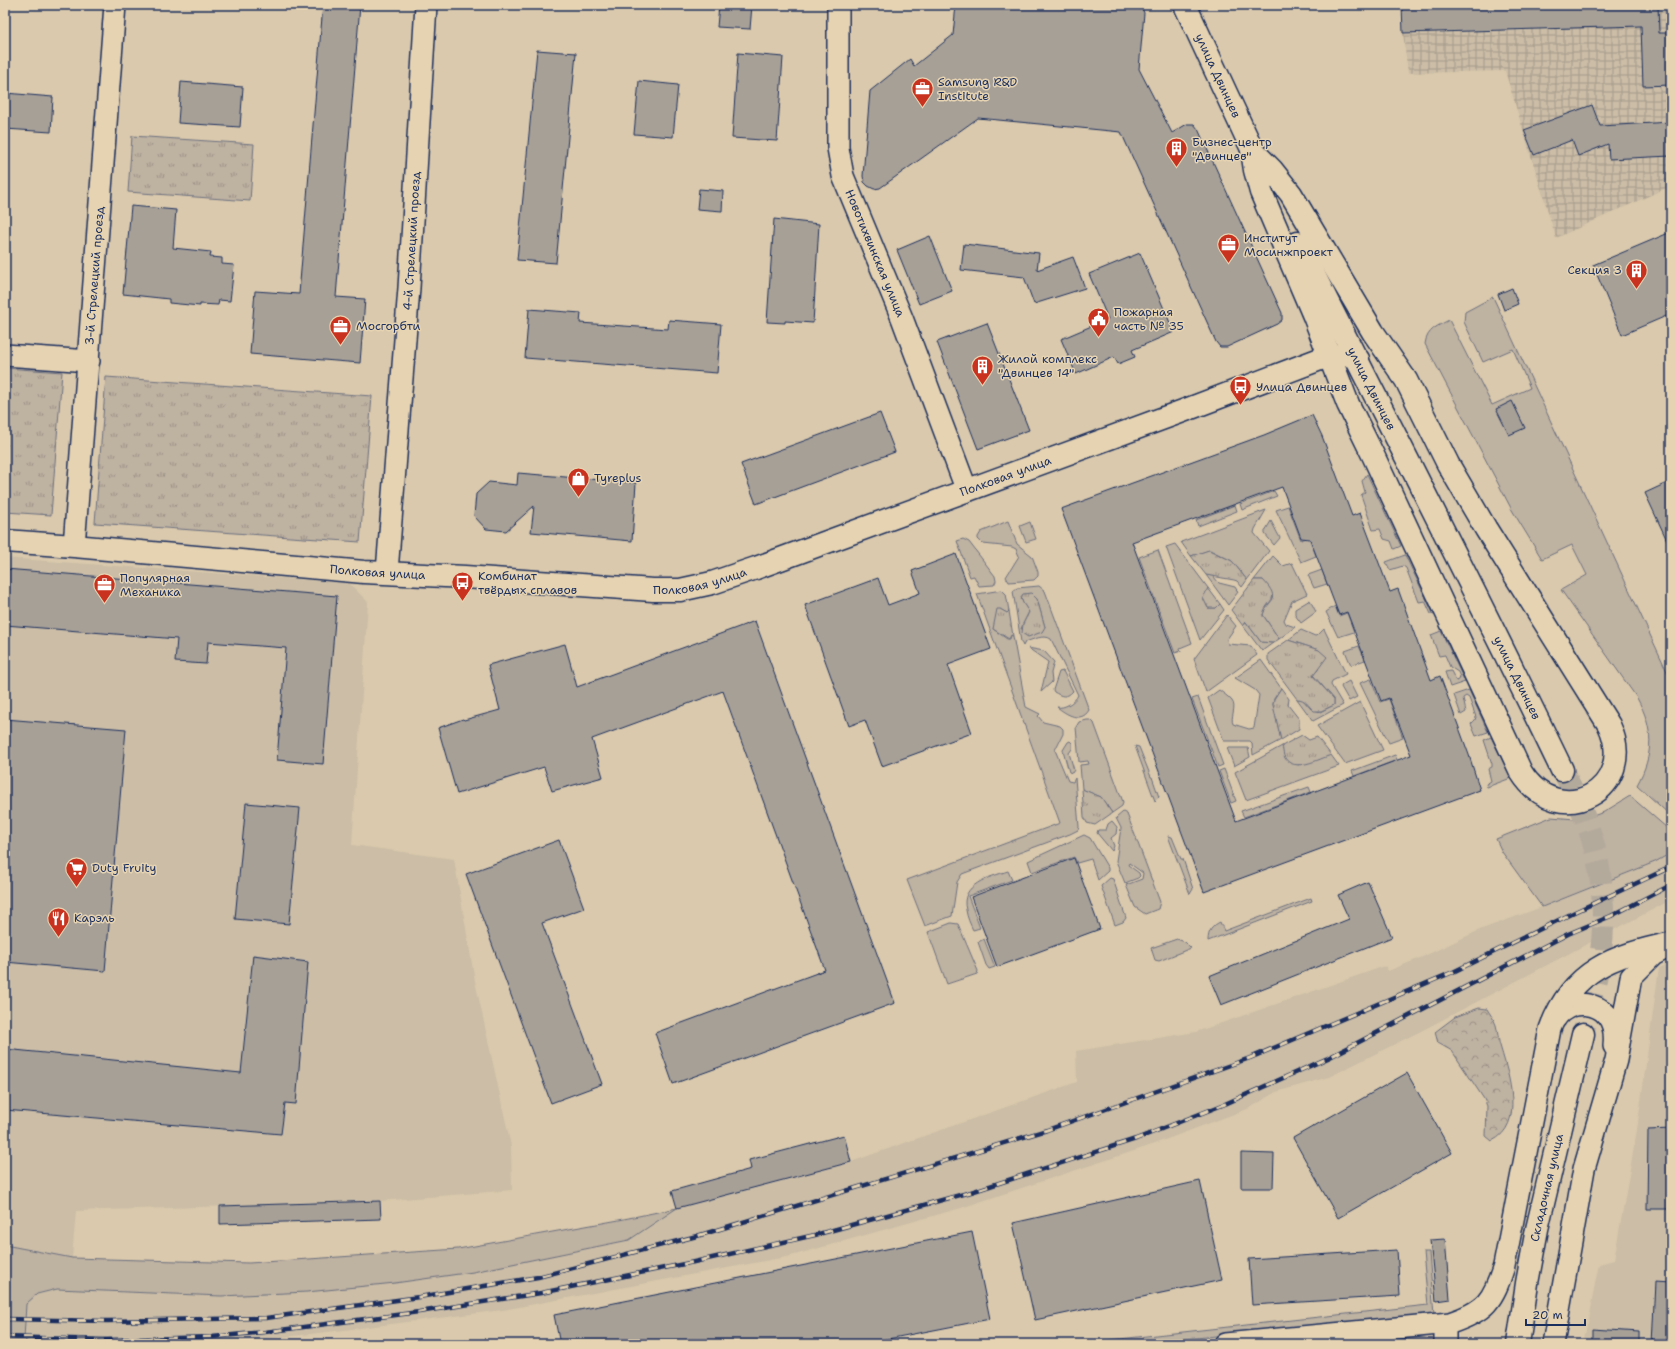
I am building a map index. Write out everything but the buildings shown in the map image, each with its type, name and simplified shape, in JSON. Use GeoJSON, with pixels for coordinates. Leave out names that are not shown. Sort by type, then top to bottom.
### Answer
{"type":"FeatureCollection","features":[{"type":"Feature","properties":{"kind":"street","name":"3-й Стрелецкий проезд"},"geometry":{"type":"LineString","coordinates":[[74,546],[115,5]]}},
{"type":"Feature","properties":{"kind":"street","name":"4-й Стрелецкий проезд"},"geometry":{"type":"LineString","coordinates":[[387,572],[408,303],[426,5]]}},
{"type":"Feature","properties":{"kind":"street","name":"Новотихвинская улица"},"geometry":{"type":"LineString","coordinates":[[838,5],[838,148],[843,176],[902,318],[967,491]]}},
{"type":"Feature","properties":{"kind":"street","name":"улица Двинцев"},"geometry":{"type":"LineString","coordinates":[[1185,5],[1252,150],[1326,300],[1358,359],[1562,770]]}},
{"type":"Feature","properties":{"kind":"street"},"geometry":{"type":"LineString","coordinates":[[1252,150],[1272,170],[1290,194],[1373,332],[1406,380],[1448,464],[1486,529],[1609,725],[1614,736],[1616,762],[1612,773],[1605,784],[1596,792],[1585,798],[1572,801],[1560,801],[1548,798],[1537,792],[1528,783],[1521,772],[1348,404],[1328,356],[1314,316],[1261,192],[1255,170],[1252,150]]}},
{"type":"Feature","properties":{"kind":"street"},"geometry":{"type":"LineString","coordinates":[[5,355],[89,361]]}},
{"type":"Feature","properties":{"kind":"street","name":"Полковая улица"},"geometry":{"type":"LineString","coordinates":[[5,542],[74,546],[364,572],[387,572],[625,589],[680,590],[712,584],[1183,412],[1328,356],[1348,355],[1358,359]]}},
{"type":"Feature","properties":{"kind":"street"},"geometry":{"type":"LineString","coordinates":[[1225,1344],[1447,1331],[1484,1307],[1498,1284],[1504,1266],[1533,1113],[1553,1021],[1560,1005],[1570,990],[1585,976],[1606,963],[1647,948],[1671,945]]}},
{"type":"Feature","properties":{"kind":"street"},"geometry":{"type":"LineString","coordinates":[[1553,1344],[1584,1169],[1616,1060],[1631,977],[1653,955],[1671,945]]}},
{"type":"Feature","properties":{"kind":"street"},"geometry":{"type":"LineString","coordinates":[[1553,1021],[1564,1010],[1575,1005],[1587,1004],[1597,1008],[1608,1016],[1613,1027],[1615,1040],[1611,1075]]}},
{"type":"Feature","properties":{"kind":"street","name":"Складочная улица"},"geometry":{"type":"LineString","coordinates":[[1518,1344],[1537,1229],[1583,1034]]}},
{"type":"Feature","properties":{"kind":"shaded area"},"geometry":{"type":"Polygon","coordinates":[[[1402,5],[1671,5],[1671,186],[1556,238],[1505,71],[1408,73],[1403,33],[1402,5]]]}},
{"type":"Feature","properties":{"kind":"shaded area"},"geometry":{"type":"Polygon","coordinates":[[[5,558],[349,583],[368,602],[352,845],[454,859],[475,981],[511,1146],[512,1190],[380,1201],[76,1211],[72,1258],[5,1245],[5,558]]]}},
{"type":"Feature","properties":{"kind":"shaded area"},"geometry":{"type":"Polygon","coordinates":[[[1671,853],[1671,900],[1423,1030],[1329,1077],[1276,1092],[1250,1108],[1146,1147],[961,1208],[791,1256],[503,1310],[223,1344],[30,1344],[24,1339],[26,1303],[37,1294],[57,1289],[221,1296],[567,1253],[629,1240],[677,1208],[851,1162],[1077,1082],[1076,1051],[1196,1032],[1385,966],[1388,971],[1418,959],[1482,929],[1655,862],[1671,853]]]}},
{"type":"Feature","properties":{"kind":"shaded area"},"geometry":{"type":"Polygon","coordinates":[[[1671,963],[1671,1344],[1583,1344],[1599,1264],[1614,1260],[1637,1130],[1659,968],[1671,963]]]}},
{"type":"Feature","properties":{"kind":"green space"},"geometry":{"type":"Polygon","coordinates":[[[132,136],[254,144],[250,201],[128,192],[132,136]]]}},
{"type":"Feature","properties":{"kind":"green space"},"geometry":{"type":"Polygon","coordinates":[[[1493,297],[1671,680],[1671,816],[1637,785],[1647,763],[1650,742],[1647,720],[1643,709],[1637,698],[1561,590],[1587,575],[1572,545],[1542,559],[1512,510],[1425,344],[1431,331],[1449,320],[1492,405],[1530,388],[1513,349],[1483,362],[1464,322],[1465,312],[1493,297]]]}},
{"type":"Feature","properties":{"kind":"green space"},"geometry":{"type":"Polygon","coordinates":[[[5,368],[62,372],[51,515],[5,512],[5,368]]]}},
{"type":"Feature","properties":{"kind":"green space"},"geometry":{"type":"Polygon","coordinates":[[[106,377],[372,396],[360,542],[95,523],[106,377]]]}},
{"type":"Feature","properties":{"kind":"green space"},"geometry":{"type":"Polygon","coordinates":[[[1367,474],[1401,546],[1394,549],[1391,541],[1384,539],[1380,529],[1373,530],[1361,495],[1365,492],[1362,481],[1367,474]]]}},
{"type":"Feature","properties":{"kind":"green space"},"geometry":{"type":"Polygon","coordinates":[[[1274,491],[1277,496],[1242,510],[1240,504],[1274,491]]]}},
{"type":"Feature","properties":{"kind":"green space"},"geometry":{"type":"Polygon","coordinates":[[[1235,505],[1237,511],[1198,526],[1196,520],[1235,505]]]}},
{"type":"Feature","properties":{"kind":"green space"},"geometry":{"type":"Polygon","coordinates":[[[1288,506],[1301,540],[1309,537],[1316,556],[1301,562],[1276,510],[1288,506]]]}},
{"type":"Feature","properties":{"kind":"green space"},"geometry":{"type":"Polygon","coordinates":[[[1266,510],[1254,533],[1269,551],[1247,580],[1232,561],[1210,550],[1191,556],[1181,542],[1266,510]]]}},
{"type":"Feature","properties":{"kind":"green space"},"geometry":{"type":"Polygon","coordinates":[[[1008,521],[1017,544],[1032,556],[1038,572],[1038,576],[1034,580],[1009,582],[1006,577],[1019,556],[1016,549],[1012,547],[983,544],[978,539],[981,532],[1008,521]]]}},
{"type":"Feature","properties":{"kind":"green space"},"geometry":{"type":"Polygon","coordinates":[[[1271,521],[1280,538],[1274,545],[1265,534],[1265,531],[1271,521]]]}},
{"type":"Feature","properties":{"kind":"green space"},"geometry":{"type":"Polygon","coordinates":[[[1030,522],[1036,539],[1026,542],[1020,526],[1030,522]]]}},
{"type":"Feature","properties":{"kind":"green space"},"geometry":{"type":"Polygon","coordinates":[[[963,539],[969,542],[995,576],[996,581],[994,585],[979,586],[974,576],[970,577],[957,541],[963,539]]]}},
{"type":"Feature","properties":{"kind":"green space"},"geometry":{"type":"Polygon","coordinates":[[[1175,544],[1208,588],[1204,599],[1208,608],[1216,608],[1220,604],[1224,610],[1200,640],[1166,547],[1175,544]]]}},
{"type":"Feature","properties":{"kind":"green space"},"geometry":{"type":"Polygon","coordinates":[[[1158,550],[1192,643],[1180,648],[1181,651],[1175,653],[1139,557],[1158,550]]]}},
{"type":"Feature","properties":{"kind":"green space"},"geometry":{"type":"Polygon","coordinates":[[[1209,550],[1232,561],[1247,580],[1242,587],[1237,581],[1234,580],[1206,575],[1191,556],[1209,550]]]}},
{"type":"Feature","properties":{"kind":"green space"},"geometry":{"type":"Polygon","coordinates":[[[1405,555],[1434,615],[1431,614],[1425,601],[1419,602],[1406,568],[1403,566],[1390,570],[1386,562],[1405,555]]]}},
{"type":"Feature","properties":{"kind":"green space"},"geometry":{"type":"Polygon","coordinates":[[[1273,556],[1283,566],[1292,563],[1307,594],[1292,601],[1284,620],[1286,624],[1295,627],[1279,639],[1263,615],[1265,609],[1273,599],[1263,580],[1254,580],[1273,556]]]}},
{"type":"Feature","properties":{"kind":"green space"},"geometry":{"type":"Polygon","coordinates":[[[1322,570],[1327,584],[1314,588],[1308,575],[1322,570]]]}},
{"type":"Feature","properties":{"kind":"green space"},"geometry":{"type":"Polygon","coordinates":[[[1206,575],[1213,576],[1219,583],[1235,587],[1238,592],[1228,605],[1206,575]]]}},
{"type":"Feature","properties":{"kind":"green space"},"geometry":{"type":"Polygon","coordinates":[[[1254,580],[1263,580],[1272,592],[1272,599],[1263,615],[1279,639],[1273,643],[1261,642],[1246,622],[1243,626],[1231,610],[1254,580]]]}},
{"type":"Feature","properties":{"kind":"green space"},"geometry":{"type":"Polygon","coordinates":[[[1039,586],[1045,591],[1089,710],[1086,714],[1078,717],[1073,716],[1057,707],[1063,707],[1069,704],[1078,695],[1051,639],[1045,637],[1038,638],[1025,642],[1023,646],[1021,642],[1013,591],[1017,588],[1039,586]],[[1021,599],[1029,612],[1021,629],[1045,627],[1037,599],[1021,599]]]}},
{"type":"Feature","properties":{"kind":"green space"},"geometry":{"type":"Polygon","coordinates":[[[1208,588],[1220,604],[1216,608],[1208,608],[1203,598],[1208,588]]]}},
{"type":"Feature","properties":{"kind":"green space"},"geometry":{"type":"Polygon","coordinates":[[[1002,590],[1006,594],[1009,611],[1007,613],[1000,609],[993,629],[1007,639],[1010,639],[1011,635],[1013,636],[1026,707],[1040,714],[1038,716],[1043,722],[1060,726],[1063,729],[1063,734],[1055,750],[1068,781],[1073,782],[1075,778],[1079,827],[1078,830],[1070,834],[962,874],[957,882],[952,916],[925,926],[907,880],[1060,823],[977,594],[1002,590]]]}},
{"type":"Feature","properties":{"kind":"green space"},"geometry":{"type":"Polygon","coordinates":[[[1031,593],[1037,599],[1045,627],[1042,632],[1028,637],[1022,633],[1023,624],[1029,612],[1021,597],[1023,594],[1031,593]]]}},
{"type":"Feature","properties":{"kind":"green space"},"geometry":{"type":"Polygon","coordinates":[[[1310,600],[1316,612],[1301,623],[1295,615],[1295,609],[1310,600]]]}},
{"type":"Feature","properties":{"kind":"green space"},"geometry":{"type":"Polygon","coordinates":[[[1335,606],[1339,616],[1347,613],[1354,632],[1338,637],[1326,612],[1335,606]]]}},
{"type":"Feature","properties":{"kind":"green space"},"geometry":{"type":"Polygon","coordinates":[[[997,609],[1007,613],[1009,611],[1013,636],[1011,635],[1009,639],[993,629],[997,609]]]}},
{"type":"Feature","properties":{"kind":"green space"},"geometry":{"type":"Polygon","coordinates":[[[1227,615],[1236,626],[1227,639],[1228,644],[1251,646],[1257,655],[1206,692],[1194,659],[1227,615]]]}},
{"type":"Feature","properties":{"kind":"green space"},"geometry":{"type":"Polygon","coordinates":[[[1246,622],[1261,642],[1273,643],[1262,651],[1243,626],[1246,622]]]}},
{"type":"Feature","properties":{"kind":"green space"},"geometry":{"type":"Polygon","coordinates":[[[1324,629],[1346,674],[1332,681],[1331,685],[1343,705],[1313,721],[1297,699],[1302,699],[1311,709],[1320,712],[1334,705],[1334,699],[1313,675],[1318,670],[1319,650],[1288,640],[1301,630],[1315,636],[1324,629]]]}},
{"type":"Feature","properties":{"kind":"green space"},"geometry":{"type":"Polygon","coordinates":[[[1441,631],[1465,682],[1450,687],[1445,672],[1451,671],[1456,681],[1459,680],[1460,677],[1458,672],[1450,667],[1445,655],[1439,656],[1431,635],[1441,631]]]}},
{"type":"Feature","properties":{"kind":"green space"},"geometry":{"type":"Polygon","coordinates":[[[1288,640],[1319,650],[1327,657],[1313,676],[1334,699],[1334,705],[1321,711],[1314,711],[1305,701],[1297,699],[1268,660],[1268,654],[1288,640]]]}},
{"type":"Feature","properties":{"kind":"green space"},"geometry":{"type":"Polygon","coordinates":[[[1359,646],[1365,660],[1351,665],[1345,651],[1359,646]]]}},
{"type":"Feature","properties":{"kind":"green space"},"geometry":{"type":"Polygon","coordinates":[[[1028,648],[1044,651],[1054,662],[1051,673],[1052,682],[1041,692],[1048,662],[1028,648]]]}},
{"type":"Feature","properties":{"kind":"green space"},"geometry":{"type":"Polygon","coordinates":[[[1261,660],[1281,688],[1274,699],[1273,704],[1281,740],[1253,755],[1252,743],[1250,741],[1224,741],[1208,698],[1219,690],[1233,703],[1233,724],[1249,729],[1254,728],[1259,695],[1255,690],[1235,678],[1261,660]]]}},
{"type":"Feature","properties":{"kind":"green space"},"geometry":{"type":"Polygon","coordinates":[[[1063,671],[1073,691],[1066,696],[1059,695],[1053,690],[1059,672],[1063,671]]]}},
{"type":"Feature","properties":{"kind":"green space"},"geometry":{"type":"Polygon","coordinates":[[[1371,679],[1380,702],[1389,699],[1403,738],[1389,743],[1360,683],[1371,679]]]}},
{"type":"Feature","properties":{"kind":"green space"},"geometry":{"type":"Polygon","coordinates":[[[1349,681],[1357,697],[1349,701],[1341,687],[1349,681]]]}},
{"type":"Feature","properties":{"kind":"green space"},"geometry":{"type":"Polygon","coordinates":[[[1281,688],[1289,699],[1288,705],[1299,719],[1299,729],[1281,740],[1273,705],[1274,699],[1281,688]]]}},
{"type":"Feature","properties":{"kind":"green space"},"geometry":{"type":"Polygon","coordinates":[[[1469,690],[1488,732],[1476,736],[1471,724],[1476,717],[1469,698],[1466,696],[1463,698],[1466,712],[1461,715],[1454,695],[1469,690]]]}},
{"type":"Feature","properties":{"kind":"green space"},"geometry":{"type":"Polygon","coordinates":[[[1198,697],[1223,765],[1218,767],[1192,699],[1198,697]]]}},
{"type":"Feature","properties":{"kind":"green space"},"geometry":{"type":"Polygon","coordinates":[[[1360,702],[1383,750],[1345,764],[1317,726],[1360,702]]]}},
{"type":"Feature","properties":{"kind":"green space"},"geometry":{"type":"Polygon","coordinates":[[[1091,720],[1094,723],[1123,802],[1122,806],[1112,813],[1101,797],[1082,789],[1080,765],[1089,764],[1088,761],[1079,762],[1076,727],[1079,722],[1091,720]]]}},
{"type":"Feature","properties":{"kind":"green space"},"geometry":{"type":"Polygon","coordinates":[[[1302,735],[1309,740],[1317,737],[1331,755],[1307,764],[1300,765],[1289,762],[1284,757],[1282,746],[1302,735]]]}},
{"type":"Feature","properties":{"kind":"green space"},"geometry":{"type":"Polygon","coordinates":[[[1491,737],[1511,778],[1487,787],[1486,784],[1491,781],[1488,769],[1492,767],[1492,764],[1484,740],[1491,737]]]}},
{"type":"Feature","properties":{"kind":"green space"},"geometry":{"type":"Polygon","coordinates":[[[1070,741],[1072,743],[1072,749],[1069,753],[1074,770],[1072,773],[1069,772],[1063,750],[1070,741]]]}},
{"type":"Feature","properties":{"kind":"green space"},"geometry":{"type":"Polygon","coordinates":[[[1135,746],[1139,747],[1152,777],[1159,797],[1155,801],[1135,746]]]}},
{"type":"Feature","properties":{"kind":"green space"},"geometry":{"type":"Polygon","coordinates":[[[1282,746],[1286,758],[1298,765],[1331,755],[1339,766],[1246,800],[1235,772],[1282,746]]]}},
{"type":"Feature","properties":{"kind":"green space"},"geometry":{"type":"Polygon","coordinates":[[[1227,748],[1248,748],[1250,757],[1234,766],[1227,748]]]}},
{"type":"Feature","properties":{"kind":"green space"},"geometry":{"type":"Polygon","coordinates":[[[1395,755],[1397,760],[1354,776],[1352,771],[1395,755]]]}},
{"type":"Feature","properties":{"kind":"green space"},"geometry":{"type":"Polygon","coordinates":[[[1224,769],[1236,801],[1231,803],[1219,771],[1224,769]]]}},
{"type":"Feature","properties":{"kind":"green space"},"geometry":{"type":"Polygon","coordinates":[[[1309,787],[1311,792],[1244,817],[1241,811],[1309,787]]]}},
{"type":"Feature","properties":{"kind":"green space"},"geometry":{"type":"Polygon","coordinates":[[[1082,789],[1101,797],[1112,813],[1095,825],[1087,823],[1084,817],[1082,789]]]}},
{"type":"Feature","properties":{"kind":"green space"},"geometry":{"type":"Polygon","coordinates":[[[1630,796],[1667,828],[1671,838],[1671,853],[1655,862],[1542,907],[1502,852],[1496,839],[1551,817],[1575,819],[1590,817],[1604,812],[1630,796]]]}},
{"type":"Feature","properties":{"kind":"green space"},"geometry":{"type":"Polygon","coordinates":[[[1123,812],[1127,814],[1160,902],[1158,909],[1145,914],[1135,907],[1126,885],[1142,879],[1143,873],[1129,863],[1128,865],[1139,873],[1140,876],[1125,883],[1116,861],[1121,828],[1116,818],[1123,812]]]}},
{"type":"Feature","properties":{"kind":"green space"},"geometry":{"type":"Polygon","coordinates":[[[1112,821],[1117,827],[1116,834],[1111,838],[1114,846],[1112,851],[1097,833],[1098,830],[1106,830],[1108,824],[1112,821]]]}},
{"type":"Feature","properties":{"kind":"green space"},"geometry":{"type":"Polygon","coordinates":[[[1084,835],[1090,838],[1108,868],[1108,871],[1098,880],[1091,859],[1077,863],[1074,857],[1032,872],[1028,861],[1084,835]]]}},
{"type":"Feature","properties":{"kind":"green space"},"geometry":{"type":"Polygon","coordinates":[[[1168,836],[1172,837],[1181,859],[1183,859],[1193,889],[1190,894],[1168,836]]]}},
{"type":"Feature","properties":{"kind":"green space"},"geometry":{"type":"Polygon","coordinates":[[[1008,871],[1012,880],[968,896],[980,928],[973,930],[966,910],[965,901],[967,894],[971,888],[985,879],[1008,871]]]}},
{"type":"Feature","properties":{"kind":"green space"},"geometry":{"type":"Polygon","coordinates":[[[1110,878],[1113,879],[1126,918],[1123,922],[1115,925],[1101,886],[1110,878]]]}},
{"type":"Feature","properties":{"kind":"green space"},"geometry":{"type":"Polygon","coordinates":[[[1311,898],[1312,901],[1208,941],[1211,929],[1220,922],[1224,931],[1311,898]]]}},
{"type":"Feature","properties":{"kind":"green space"},"geometry":{"type":"Polygon","coordinates":[[[951,923],[958,924],[978,971],[977,974],[947,984],[928,932],[951,923]]]}},
{"type":"Feature","properties":{"kind":"green space"},"geometry":{"type":"Polygon","coordinates":[[[984,939],[995,967],[989,969],[986,965],[978,942],[984,939]]]}},
{"type":"Feature","properties":{"kind":"green space"},"geometry":{"type":"Polygon","coordinates":[[[1177,939],[1185,942],[1191,948],[1159,961],[1155,960],[1151,948],[1177,939]]]}},
{"type":"Feature","properties":{"kind":"green space"},"geometry":{"type":"Polygon","coordinates":[[[1479,1008],[1487,1009],[1496,1025],[1499,1043],[1508,1073],[1512,1099],[1508,1124],[1502,1134],[1492,1141],[1486,1136],[1487,1106],[1484,1099],[1452,1051],[1438,1043],[1435,1032],[1455,1017],[1479,1008]]]}},
{"type":"Feature","properties":{"kind":"green space"},"geometry":{"type":"Polygon","coordinates":[[[677,1208],[629,1240],[473,1272],[395,1283],[307,1292],[221,1296],[57,1289],[37,1294],[26,1304],[24,1339],[30,1344],[5,1344],[5,1245],[72,1258],[249,1263],[458,1249],[677,1208]]]}},
{"type":"Feature","properties":{"kind":"green space"},"geometry":{"type":"Polygon","coordinates":[[[1423,1252],[1429,1252],[1434,1315],[1134,1344],[1074,1344],[1428,1305],[1423,1252]]]}},
{"type":"Feature","properties":{"kind":"tunnel"},"geometry":{"type":"LineString","coordinates":[[1562,770],[1588,825],[1598,862],[1603,902],[1601,951],[1583,1034]]}},
{"type":"Feature","properties":{"kind":"railway"},"geometry":{"type":"LineString","coordinates":[[5,1319],[107,1321],[266,1318],[419,1297],[538,1277],[697,1236],[1047,1130],[1250,1058],[1453,972],[1671,867]]}},
{"type":"Feature","properties":{"kind":"railway"},"geometry":{"type":"LineString","coordinates":[[5,1337],[106,1340],[212,1337],[265,1332],[419,1312],[541,1293],[694,1262],[815,1235],[971,1192],[1136,1139],[1225,1104],[1328,1058],[1568,934],[1611,916],[1671,885]]}},
{"type":"Feature","properties":{"kind":"place","name":"Samsung R&D Institute"},"geometry":{"type":"Point","coordinates":[922,108]}},
{"type":"Feature","properties":{"kind":"place","name":"Бизнес-центр \"Двинцев\""},"geometry":{"type":"Point","coordinates":[1177,168]}},
{"type":"Feature","properties":{"kind":"place","name":"Институт Мосинжпроект"},"geometry":{"type":"Point","coordinates":[1229,264]}},
{"type":"Feature","properties":{"kind":"place","name":"Секция 3"},"geometry":{"type":"Point","coordinates":[1637,290]}},
{"type":"Feature","properties":{"kind":"place","name":"Пожарная часть № 35"},"geometry":{"type":"Point","coordinates":[1099,338]}},
{"type":"Feature","properties":{"kind":"place","name":"Мосгорбти"},"geometry":{"type":"Point","coordinates":[341,346]}},
{"type":"Feature","properties":{"kind":"place","name":"Жилой комплекс \"Двинцев 14\""},"geometry":{"type":"Point","coordinates":[983,386]}},
{"type":"Feature","properties":{"kind":"place","name":"Улица Двинцев"},"geometry":{"type":"Point","coordinates":[1241,406]}},
{"type":"Feature","properties":{"kind":"place","name":"Tyreplus"},"geometry":{"type":"Point","coordinates":[578,498]}},
{"type":"Feature","properties":{"kind":"place","name":"Комбинат твёрдых сплавов"},"geometry":{"type":"Point","coordinates":[463,602]}},
{"type":"Feature","properties":{"kind":"place","name":"Популярная Механика"},"geometry":{"type":"Point","coordinates":[105,604]}},
{"type":"Feature","properties":{"kind":"place","name":"Duty Fruity"},"geometry":{"type":"Point","coordinates":[76,888]}},
{"type":"Feature","properties":{"kind":"place","name":"Карэль"},"geometry":{"type":"Point","coordinates":[59,938]}}]}
